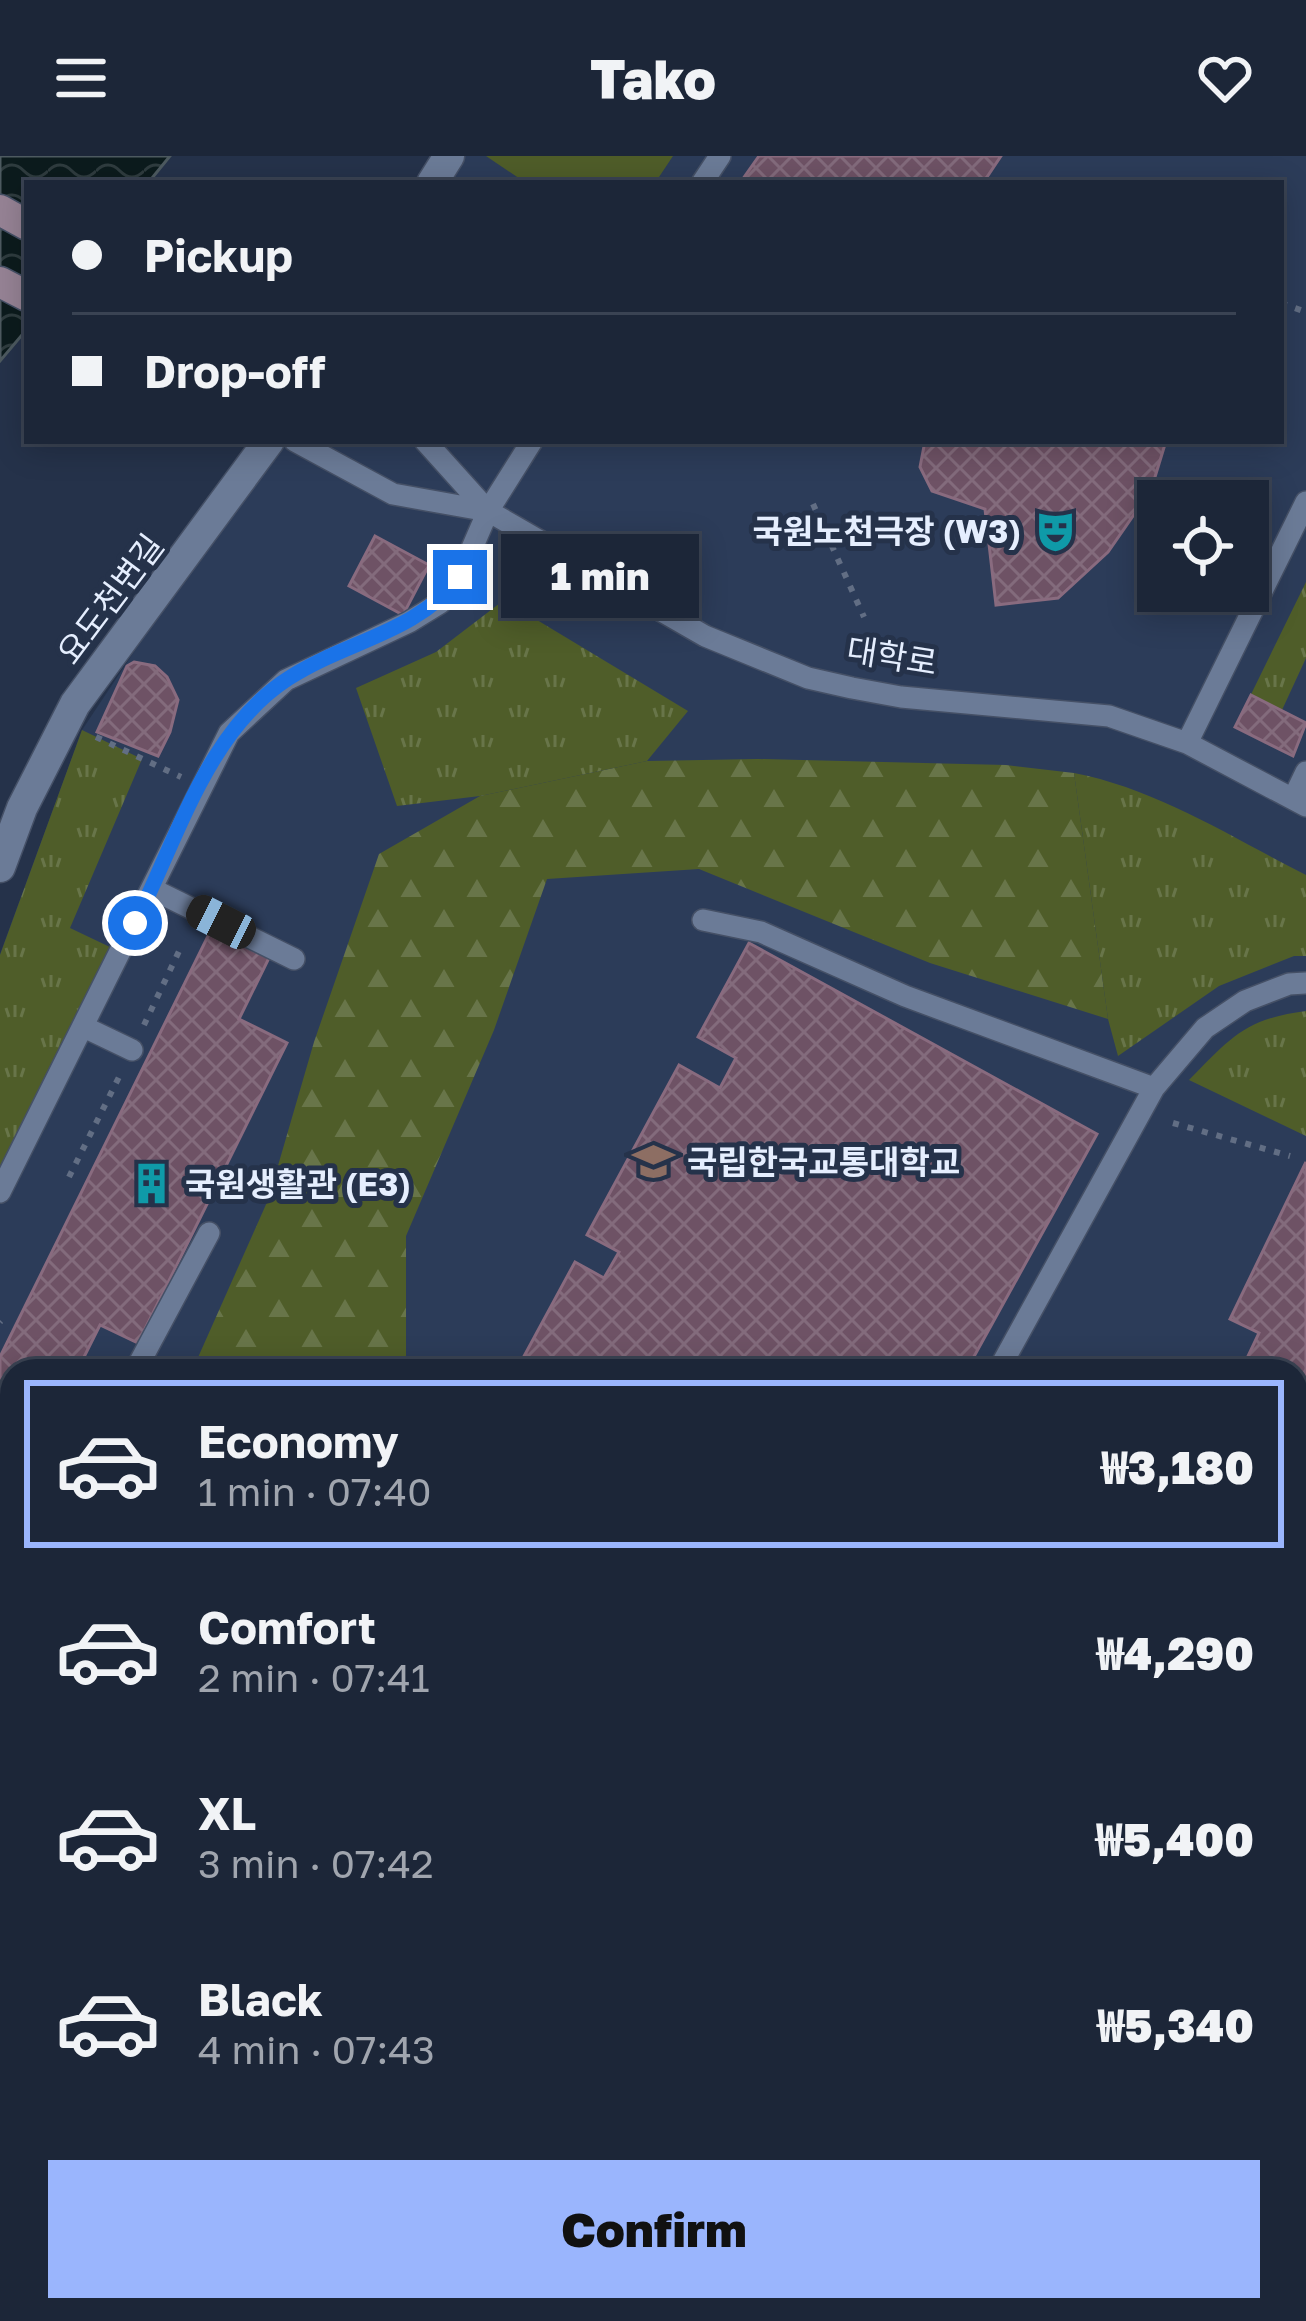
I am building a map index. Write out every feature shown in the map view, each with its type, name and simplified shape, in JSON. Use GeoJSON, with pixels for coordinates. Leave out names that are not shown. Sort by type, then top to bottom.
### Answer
{"type":"FeatureCollection","features":[{"type":"Feature","properties":{"kind":"street","name":"요도천변길"},"geometry":{"type":"LineString","coordinates":[[0,867],[11,816],[75,704],[267,444]]}},
{"type":"Feature","properties":{"kind":"lane","name":"대학로"},"geometry":{"type":"LineString","coordinates":[[301,444],[393,494],[488,511]]}},
{"type":"Feature","properties":{"kind":"lane","name":"대학로"},"geometry":{"type":"LineString","coordinates":[[428,444],[488,511],[705,636],[808,678],[901,698],[1091,713],[1187,743],[1299,803]]}},
{"type":"Feature","properties":{"kind":"lane"},"geometry":{"type":"LineString","coordinates":[[0,1192],[229,733],[286,680],[440,603],[460,577],[488,511],[530,444]]}},
{"type":"Feature","properties":{"kind":"lane"},"geometry":{"type":"LineString","coordinates":[[1187,743],[1306,502]]}},
{"type":"Feature","properties":{"kind":"lane"},"geometry":{"type":"LineString","coordinates":[[1299,803],[1306,772]]}},
{"type":"Feature","properties":{"kind":"lane"},"geometry":{"type":"LineString","coordinates":[[152,889],[293,959]]}},
{"type":"Feature","properties":{"kind":"lane"},"geometry":{"type":"LineString","coordinates":[[703,920],[761,932],[905,996],[1154,1088]]}},
{"type":"Feature","properties":{"kind":"lane"},"geometry":{"type":"LineString","coordinates":[[1005,1359],[1154,1088],[1205,1028],[1245,1001],[1289,984],[1306,983]]}},
{"type":"Feature","properties":{"kind":"lane"},"geometry":{"type":"LineString","coordinates":[[84,1027],[132,1051]]}},
{"type":"Feature","properties":{"kind":"lane"},"geometry":{"type":"LineString","coordinates":[[141,1359],[209,1233]]}},
{"type":"Feature","properties":{"kind":"path"},"geometry":{"type":"LineString","coordinates":[[813,504],[864,617]]}},
{"type":"Feature","properties":{"kind":"path"},"geometry":{"type":"LineString","coordinates":[[82,730],[200,787]]}},
{"type":"Feature","properties":{"kind":"path"},"geometry":{"type":"LineString","coordinates":[[69,1177],[181,947]]}},
{"type":"Feature","properties":{"kind":"path"},"geometry":{"type":"LineString","coordinates":[[1173,1124],[1290,1156]]}},
{"type":"Feature","properties":{"kind":"shaded area","name":"국립한국교통대학교"},"geometry":{"type":"Polygon","coordinates":[[[460,156],[1306,156],[1306,1359],[0,1359],[0,954],[82,730],[272,444],[1284,444],[1284,180],[445,180],[460,156]]]}},
{"type":"Feature","properties":{"kind":"green space"},"geometry":{"type":"Polygon","coordinates":[[[486,156],[673,156],[657,180],[522,180],[486,156]]]}},
{"type":"Feature","properties":{"kind":"green space"},"geometry":{"type":"Polygon","coordinates":[[[1306,582],[1306,658],[1282,710],[1306,723],[1293,756],[1235,727],[1306,582]]]}},
{"type":"Feature","properties":{"kind":"green space"},"geometry":{"type":"Polygon","coordinates":[[[504,600],[688,711],[647,761],[480,796],[397,806],[356,688],[436,652],[504,600]]]}},
{"type":"Feature","properties":{"kind":"green space"},"geometry":{"type":"Polygon","coordinates":[[[82,730],[142,759],[70,928],[112,948],[0,1166],[0,955],[82,730]]]}},
{"type":"Feature","properties":{"kind":"green space"},"geometry":{"type":"Polygon","coordinates":[[[647,761],[1006,765],[1074,773],[1108,1019],[930,963],[699,869],[547,879],[494,1030],[406,1236],[406,1359],[197,1359],[268,1200],[314,1042],[379,854],[480,796],[647,761]]]}},
{"type":"Feature","properties":{"kind":"green space"},"geometry":{"type":"Polygon","coordinates":[[[1074,773],[1164,802],[1306,875],[1306,956],[1294,956],[1219,986],[1118,1056],[1108,1019],[1074,773]]]}},
{"type":"Feature","properties":{"kind":"green space"},"geometry":{"type":"Polygon","coordinates":[[[1306,1011],[1306,1136],[1189,1080],[1253,1025],[1306,1011]]]}},
{"type":"Feature","properties":{"kind":"water"},"geometry":{"type":"Polygon","coordinates":[[[0,156],[170,156],[150,180],[24,180],[24,333],[0,361],[0,156]]]}},
{"type":"Feature","properties":{"kind":"building"},"geometry":{"type":"Polygon","coordinates":[[[759,156],[1001,156],[985,180],[742,180],[759,156]]]}},
{"type":"Feature","properties":{"kind":"building","name":"국원노천극장 (W3)"},"geometry":{"type":"Polygon","coordinates":[[[924,444],[1165,444],[1154,480],[1137,480],[1137,510],[1108,552],[1058,598],[996,605],[985,509],[932,491],[920,467],[924,444]]]}},
{"type":"Feature","properties":{"kind":"building"},"geometry":{"type":"Polygon","coordinates":[[[375,536],[429,565],[403,615],[349,586],[375,536]]]}},
{"type":"Feature","properties":{"kind":"building"},"geometry":{"type":"Polygon","coordinates":[[[134,662],[155,666],[167,677],[178,700],[158,756],[97,732],[127,666],[134,662]]]}},
{"type":"Feature","properties":{"kind":"building"},"geometry":{"type":"Polygon","coordinates":[[[1251,695],[1306,723],[1293,756],[1235,727],[1251,695]]]}},
{"type":"Feature","properties":{"kind":"building","name":"국원생활관 (E3)"},"geometry":{"type":"Polygon","coordinates":[[[211,930],[269,958],[239,1019],[287,1043],[138,1343],[100,1325],[83,1359],[0,1357],[211,930]]]}},
{"type":"Feature","properties":{"kind":"building"},"geometry":{"type":"Polygon","coordinates":[[[749,943],[1097,1134],[973,1359],[523,1359],[575,1262],[604,1278],[619,1252],[587,1235],[679,1065],[720,1088],[736,1058],[698,1037],[749,943]]]}},
{"type":"Feature","properties":{"kind":"building"},"geometry":{"type":"Polygon","coordinates":[[[1306,1162],[1306,1359],[1247,1359],[1259,1333],[1230,1319],[1306,1162]]]}},
{"type":"Feature","properties":{"kind":"place","name":"국원노천극장 (W3)"},"geometry":{"type":"Point","coordinates":[1055,531]}},
{"type":"Feature","properties":{"kind":"place","name":"국립한국교통대학교"},"geometry":{"type":"Point","coordinates":[653,1162]}},
{"type":"Feature","properties":{"kind":"place","name":"국원생활관 (E3)"},"geometry":{"type":"Point","coordinates":[151,1184]}},
{"type":"Feature","properties":{"kind":"route"},"geometry":{"type":"LineString","coordinates":[[135,923],[229,733],[286,680],[409,622],[440,603],[460,577]]}}]}
